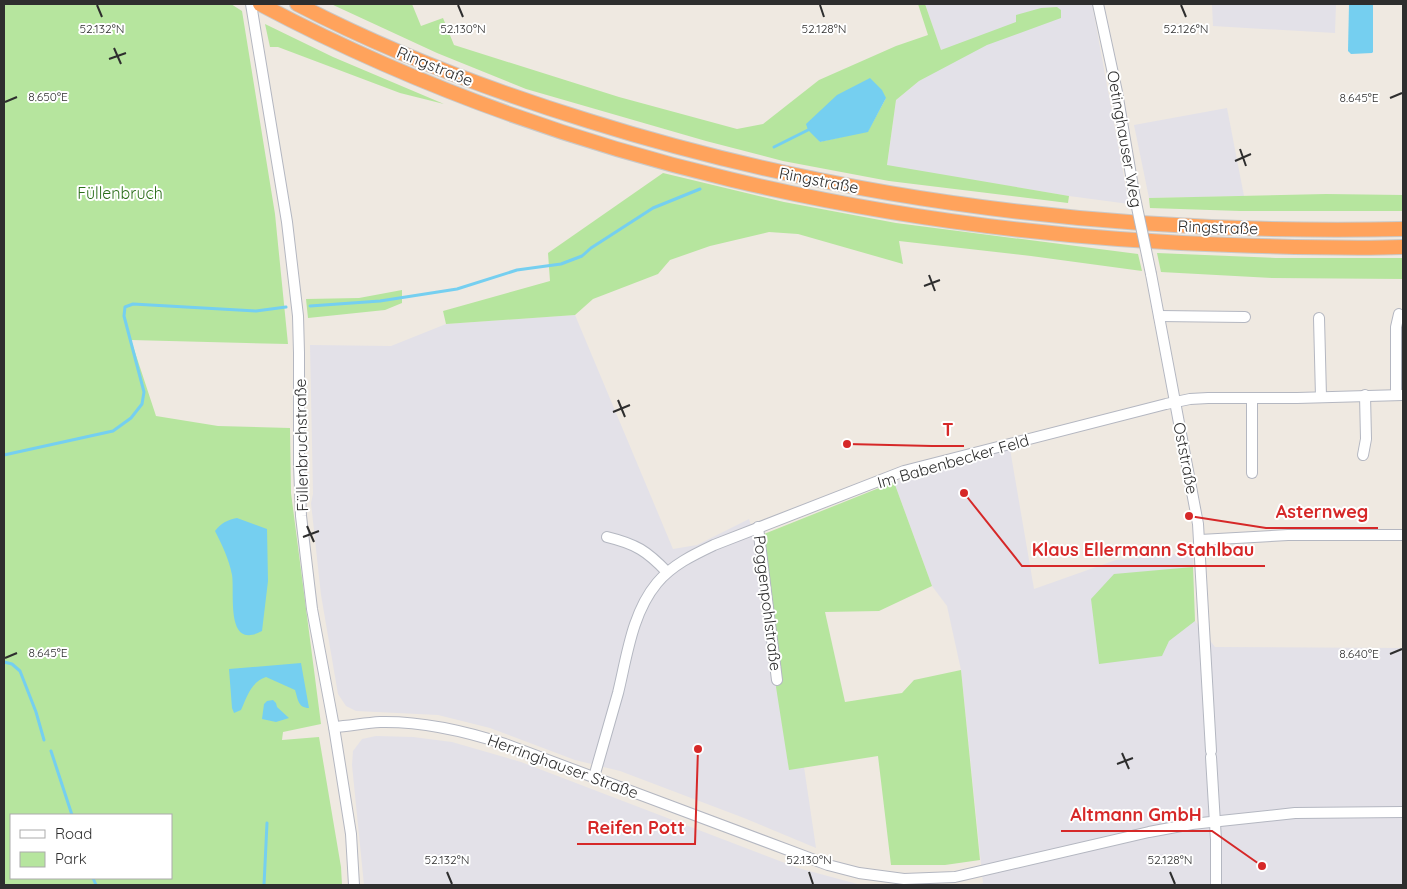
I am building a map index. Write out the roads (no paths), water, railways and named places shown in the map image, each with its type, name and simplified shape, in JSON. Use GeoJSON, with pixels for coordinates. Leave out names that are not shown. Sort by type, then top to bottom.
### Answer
{"type":"FeatureCollection","features":[{"type":"Feature","properties":{"kind":"highway","name":"Ringstraße"},"geometry":{"type":"LineString","coordinates":[[260,4],[313,32],[376,61],[510,114],[631,153],[734,180],[824,200],[979,226],[1121,240],[1262,246],[1403,247]]}},
{"type":"Feature","properties":{"kind":"highway","name":"Ringstraße"},"geometry":{"type":"LineString","coordinates":[[297,4],[382,45],[446,72],[531,103],[686,150],[815,180],[871,191],[991,209],[1113,222],[1264,229],[1403,229]]}},
{"type":"Feature","properties":{"kind":"street","name":"Füllenbruchstraße"},"geometry":{"type":"LineString","coordinates":[[251,4],[289,241],[298,316],[299,464],[302,516],[312,609],[334,728],[350,834],[354,885]]}},
{"type":"Feature","properties":{"kind":"street","name":"Oetinghauser Weg"},"geometry":{"type":"LineString","coordinates":[[1098,4],[1117,92],[1150,274]]}},
{"type":"Feature","properties":{"kind":"street","name":"Oststraße"},"geometry":{"type":"LineString","coordinates":[[1150,274],[1176,402],[1200,540],[1215,821],[1216,885]]}},
{"type":"Feature","properties":{"kind":"street","name":"Im Babenbecker Feld"},"geometry":{"type":"LineString","coordinates":[[594,777],[641,608],[667,572],[692,556],[758,527],[904,471],[1176,402],[1208,398],[1321,398],[1400,395],[1396,327],[1399,314]]}},
{"type":"Feature","properties":{"kind":"street"},"geometry":{"type":"LineString","coordinates":[[1159,316],[1245,316]]}},
{"type":"Feature","properties":{"kind":"street"},"geometry":{"type":"LineString","coordinates":[[1319,318],[1321,398]]}},
{"type":"Feature","properties":{"kind":"street"},"geometry":{"type":"LineString","coordinates":[[1363,455],[1366,439],[1365,395]]}},
{"type":"Feature","properties":{"kind":"street"},"geometry":{"type":"LineString","coordinates":[[1252,398],[1252,473]]}},
{"type":"Feature","properties":{"kind":"street","name":"Poggenpohlstraße"},"geometry":{"type":"LineString","coordinates":[[758,527],[777,680]]}},
{"type":"Feature","properties":{"kind":"street"},"geometry":{"type":"LineString","coordinates":[[1200,540],[1288,535],[1403,535]]}},
{"type":"Feature","properties":{"kind":"street"},"geometry":{"type":"LineString","coordinates":[[607,537],[626,542],[650,555],[667,572]]}},
{"type":"Feature","properties":{"kind":"street","name":"Herringhauser Straße"},"geometry":{"type":"LineString","coordinates":[[334,728],[380,722],[425,724],[450,728],[505,744],[828,865],[859,873],[904,879],[955,877],[1149,832],[1215,821],[1295,812],[1403,812]]}},
{"type":"Feature","properties":{"kind":"water"},"geometry":{"type":"Polygon","coordinates":[[[1349,4],[1373,4],[1372,53],[1351,54],[1348,51],[1349,4]]]}},
{"type":"Feature","properties":{"kind":"water"},"geometry":{"type":"Polygon","coordinates":[[[870,78],[882,90],[886,98],[868,132],[820,142],[808,130],[806,124],[837,95],[870,78]]]}},
{"type":"Feature","properties":{"kind":"water"},"geometry":{"type":"Polygon","coordinates":[[[237,518],[267,529],[268,581],[262,631],[250,635],[242,633],[237,627],[234,617],[231,569],[215,531],[224,522],[237,518]]]}},
{"type":"Feature","properties":{"kind":"water"},"geometry":{"type":"Polygon","coordinates":[[[301,663],[309,708],[301,705],[295,690],[266,677],[253,686],[241,710],[234,713],[229,669],[301,663]]]}},
{"type":"Feature","properties":{"kind":"water"},"geometry":{"type":"Polygon","coordinates":[[[273,700],[277,707],[289,718],[276,722],[262,719],[264,704],[267,701],[273,700]]]}},
{"type":"Feature","properties":{"kind":"waterway"},"geometry":{"type":"LineString","coordinates":[[774,147],[808,130]]}},
{"type":"Feature","properties":{"kind":"waterway"},"geometry":{"type":"LineString","coordinates":[[310,306],[380,301],[457,289],[517,270],[561,264],[582,256],[591,248],[653,208],[700,189]]}},
{"type":"Feature","properties":{"kind":"waterway"},"geometry":{"type":"LineString","coordinates":[[4,455],[113,431],[131,418],[142,404],[144,392],[124,316],[125,307],[133,304],[256,311],[286,307]]}},
{"type":"Feature","properties":{"kind":"waterway"},"geometry":{"type":"LineString","coordinates":[[4,662],[12,664],[20,671],[36,712],[44,740]]}},
{"type":"Feature","properties":{"kind":"waterway"},"geometry":{"type":"LineString","coordinates":[[51,751],[72,814]]}},
{"type":"Feature","properties":{"kind":"waterway"},"geometry":{"type":"LineString","coordinates":[[264,885],[267,823]]}},
{"type":"Feature","properties":{"kind":"waterway"},"geometry":{"type":"LineString","coordinates":[[93,879],[96,885]]}},
{"type":"Feature","properties":{"kind":"place","name":"T"},"geometry":{"type":"Point","coordinates":[847,444]}},
{"type":"Feature","properties":{"kind":"place","name":"Klaus Ellermann Stahlbau"},"geometry":{"type":"Point","coordinates":[964,493]}},
{"type":"Feature","properties":{"kind":"place","name":"Asternweg"},"geometry":{"type":"Point","coordinates":[1189,516]}},
{"type":"Feature","properties":{"kind":"place","name":"Reifen Pott"},"geometry":{"type":"Point","coordinates":[698,749]}},
{"type":"Feature","properties":{"kind":"place","name":"Altmann GmbH"},"geometry":{"type":"Point","coordinates":[1262,866]}},
{"type":"Feature","properties":{"kind":"park label","name":"Füllenbruch"},"geometry":{"type":"Point","coordinates":[120,193]}}]}
